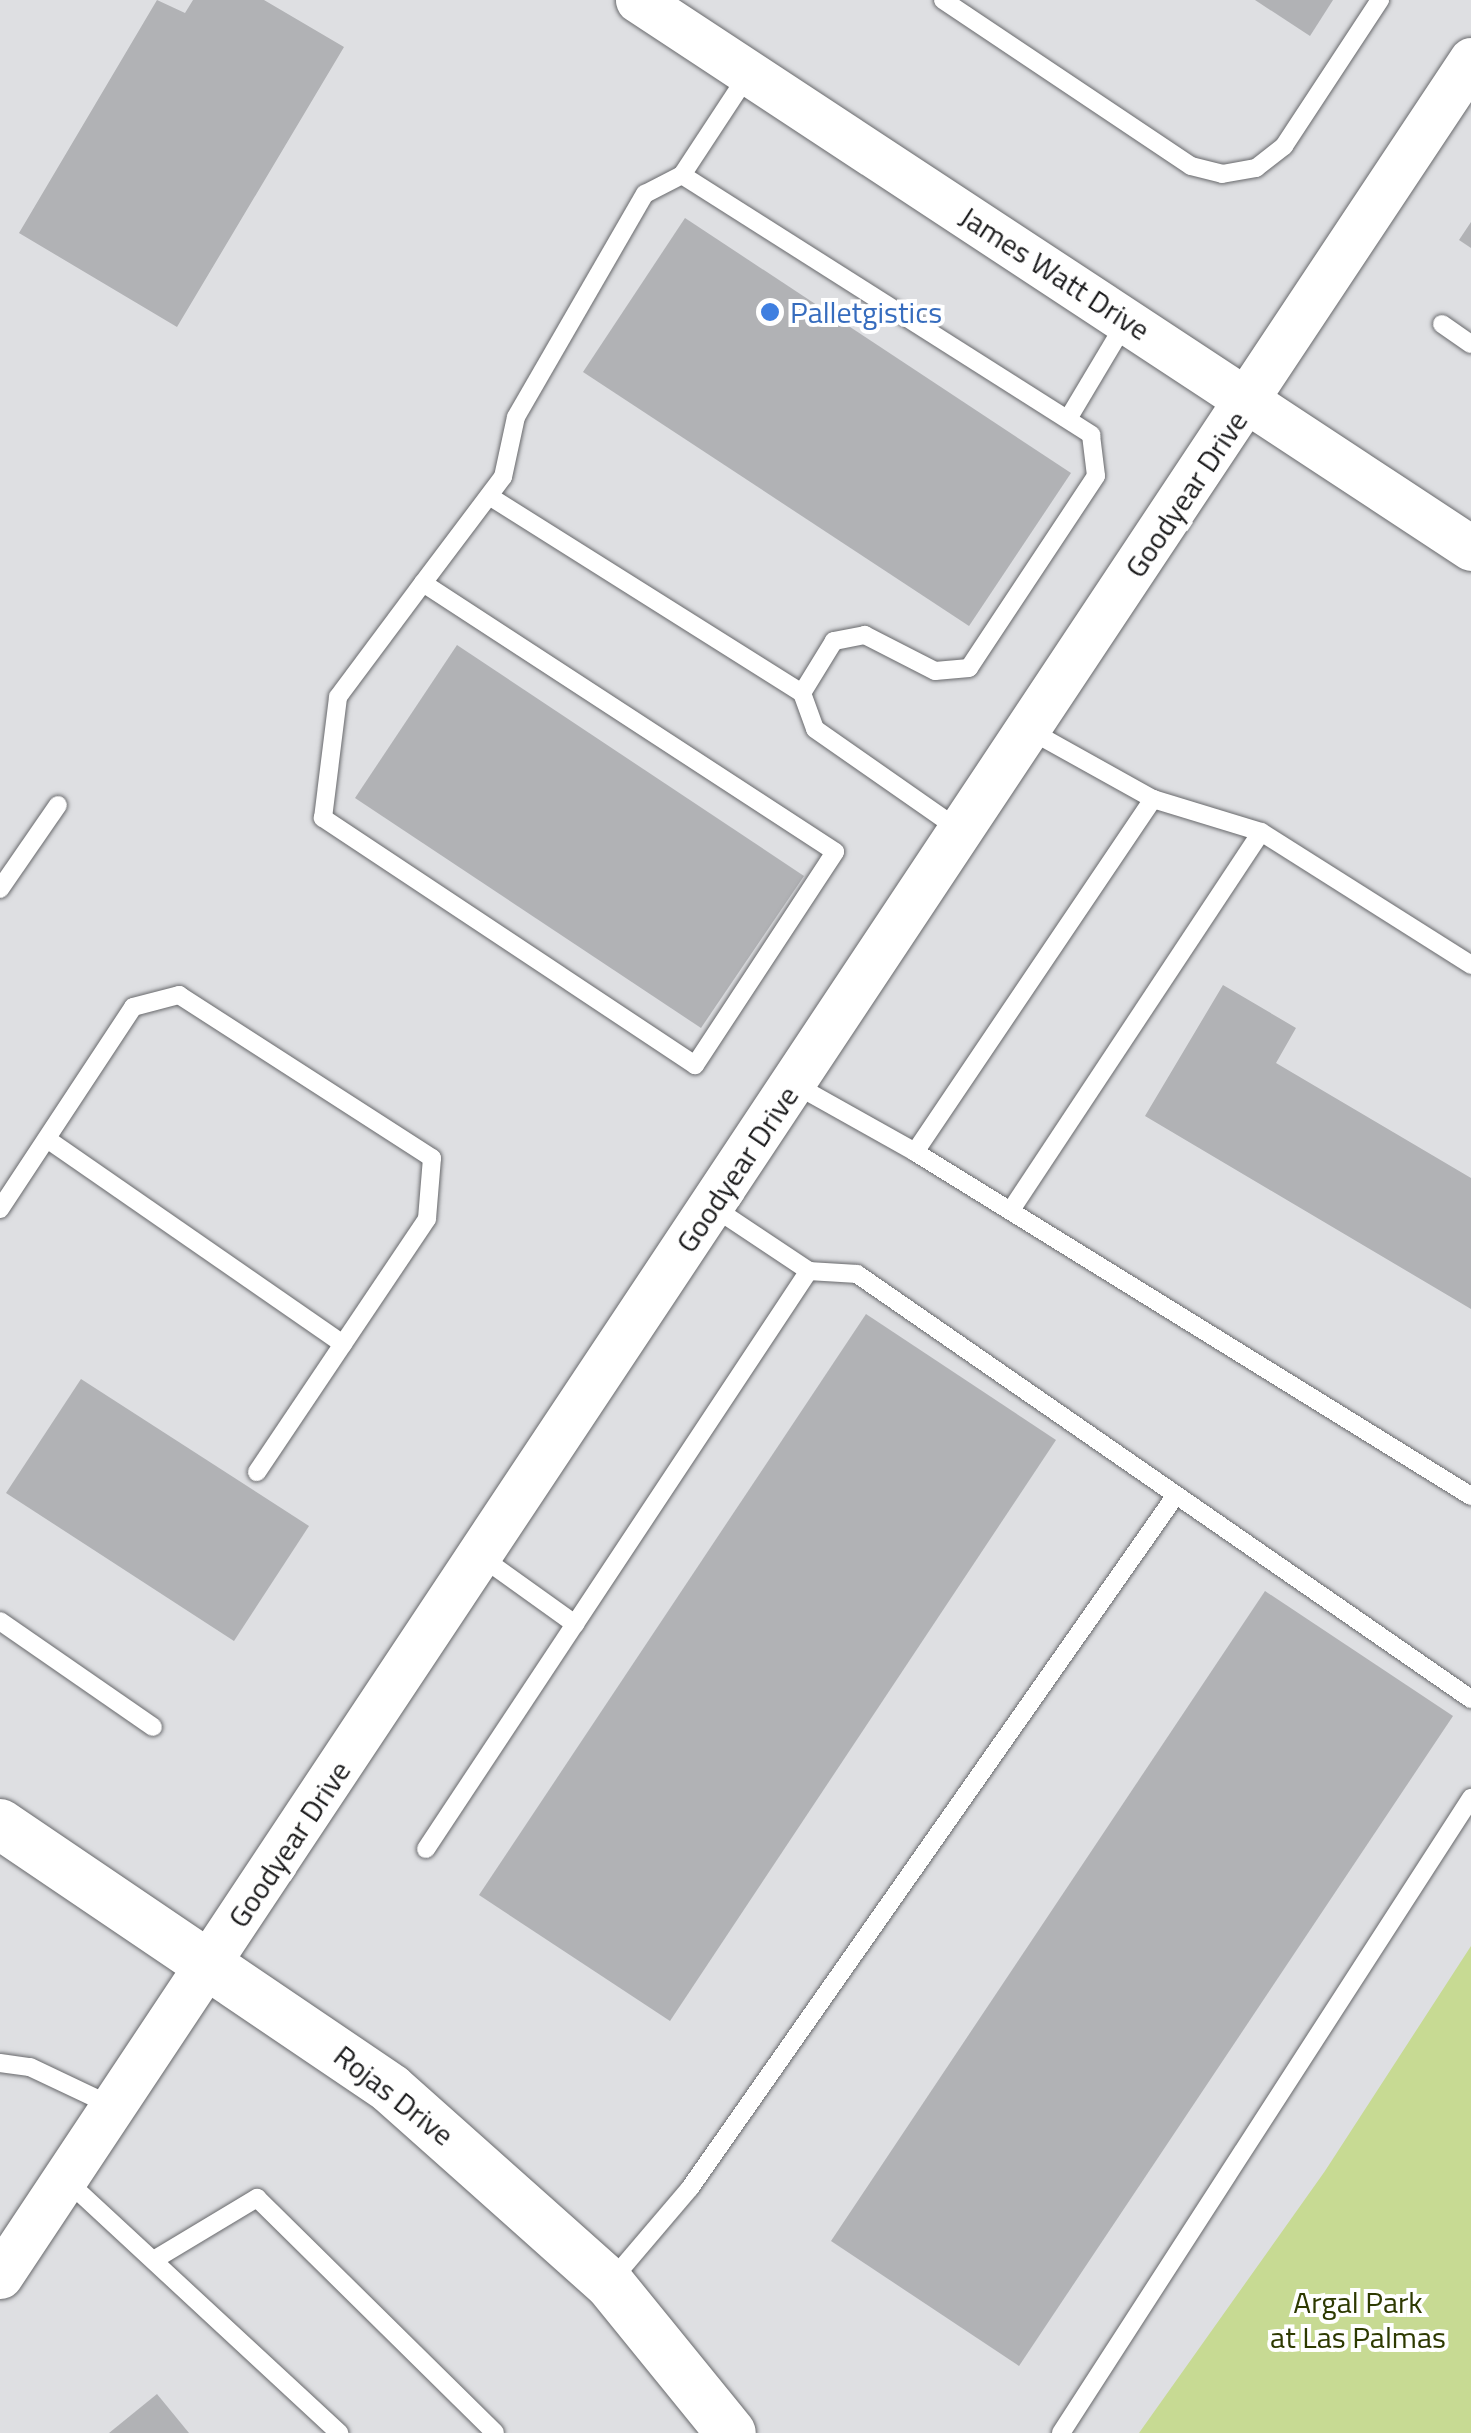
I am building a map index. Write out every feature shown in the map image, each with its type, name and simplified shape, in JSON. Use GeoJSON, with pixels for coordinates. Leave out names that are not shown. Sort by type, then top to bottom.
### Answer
{"type":"FeatureCollection","features":[{"type":"Feature","properties":{"kind":"main road","name":"Rojas Drive"},"geometry":{"type":"LineString","coordinates":[[0,1824],[391,2089],[608,2283],[731,2433]]}},
{"type":"Feature","properties":{"kind":"street","name":"James Watt Drive"},"geometry":{"type":"LineString","coordinates":[[638,0],[1127,320],[1246,404],[1471,548]]}},
{"type":"Feature","properties":{"kind":"street","name":"Goodyear Drive"},"geometry":{"type":"LineString","coordinates":[[0,2276],[1471,60]]}},
{"type":"Feature","properties":{"kind":"lane"},"geometry":{"type":"LineString","coordinates":[[943,0],[1191,166],[1222,174],[1256,168],[1284,146],[1380,0]]}},
{"type":"Feature","properties":{"kind":"lane"},"geometry":{"type":"LineString","coordinates":[[423,583],[835,852],[695,1065],[324,818],[338,697],[423,583],[503,476],[516,417],[645,194],[682,175],[749,73]]}},
{"type":"Feature","properties":{"kind":"lane"},"geometry":{"type":"LineString","coordinates":[[682,175],[1092,435],[1096,476],[968,668],[934,671],[865,634],[834,641],[802,693]]}},
{"type":"Feature","properties":{"kind":"lane"},"geometry":{"type":"LineString","coordinates":[[1068,418],[1127,320]]}},
{"type":"Feature","properties":{"kind":"lane"},"geometry":{"type":"LineString","coordinates":[[1442,324],[1471,344]]}},
{"type":"Feature","properties":{"kind":"lane"},"geometry":{"type":"LineString","coordinates":[[488,496],[802,693],[815,729],[961,832]]}},
{"type":"Feature","properties":{"kind":"lane"},"geometry":{"type":"LineString","coordinates":[[1028,730],[1153,799],[1260,832],[1471,965]]}},
{"type":"Feature","properties":{"kind":"lane"},"geometry":{"type":"LineString","coordinates":[[916,1152],[1153,799]]}},
{"type":"Feature","properties":{"kind":"lane"},"geometry":{"type":"LineString","coordinates":[[0,889],[58,806]]}},
{"type":"Feature","properties":{"kind":"lane"},"geometry":{"type":"LineString","coordinates":[[1011,1210],[1260,832]]}},
{"type":"Feature","properties":{"kind":"lane"},"geometry":{"type":"LineString","coordinates":[[0,1209],[133,1006],[179,995],[432,1158],[427,1219],[257,1472]]}},
{"type":"Feature","properties":{"kind":"lane"},"geometry":{"type":"LineString","coordinates":[[794,1084],[916,1152],[1471,1496]]}},
{"type":"Feature","properties":{"kind":"lane"},"geometry":{"type":"LineString","coordinates":[[46,1139],[343,1344]]}},
{"type":"Feature","properties":{"kind":"lane"},"geometry":{"type":"LineString","coordinates":[[712,1206],[809,1271],[857,1274],[1471,1699]]}},
{"type":"Feature","properties":{"kind":"lane"},"geometry":{"type":"LineString","coordinates":[[426,1849],[809,1271]]}},
{"type":"Feature","properties":{"kind":"lane"},"geometry":{"type":"LineString","coordinates":[[608,2283],[690,2188],[1176,1496]]}},
{"type":"Feature","properties":{"kind":"lane"},"geometry":{"type":"LineString","coordinates":[[480,1556],[575,1624]]}},
{"type":"Feature","properties":{"kind":"lane"},"geometry":{"type":"LineString","coordinates":[[0,1621],[153,1727]]}},
{"type":"Feature","properties":{"kind":"lane"},"geometry":{"type":"LineString","coordinates":[[1061,2433],[1471,1798]]}},
{"type":"Feature","properties":{"kind":"lane"},"geometry":{"type":"LineString","coordinates":[[0,2062],[30,2066],[114,2106]]}},
{"type":"Feature","properties":{"kind":"lane"},"geometry":{"type":"LineString","coordinates":[[65,2179],[157,2258],[339,2433]]}},
{"type":"Feature","properties":{"kind":"lane"},"geometry":{"type":"LineString","coordinates":[[157,2258],[256,2198],[495,2433]]}},
{"type":"Feature","properties":{"kind":"green space","name":"Argal Park at Las Palmas"},"geometry":{"type":"Polygon","coordinates":[[[1471,1946],[1471,2433],[1139,2433],[1325,2171],[1471,1946]]]}},
{"type":"Feature","properties":{"kind":"building"},"geometry":{"type":"Polygon","coordinates":[[[157,0],[185,13],[193,0],[264,0],[344,47],[177,327],[19,233],[157,0]]]}},
{"type":"Feature","properties":{"kind":"building"},"geometry":{"type":"Polygon","coordinates":[[[1255,0],[1333,0],[1310,36],[1255,0]]]}},
{"type":"Feature","properties":{"kind":"building"},"geometry":{"type":"Polygon","coordinates":[[[685,218],[1071,473],[969,626],[583,372],[685,218]]]}},
{"type":"Feature","properties":{"kind":"building"},"geometry":{"type":"Polygon","coordinates":[[[1471,222],[1471,248],[1459,240],[1471,222]]]}},
{"type":"Feature","properties":{"kind":"building"},"geometry":{"type":"Polygon","coordinates":[[[457,645],[804,876],[701,1028],[355,798],[457,645]]]}},
{"type":"Feature","properties":{"kind":"building"},"geometry":{"type":"Polygon","coordinates":[[[1223,985],[1296,1028],[1276,1063],[1471,1178],[1471,1309],[1145,1116],[1223,985]]]}},
{"type":"Feature","properties":{"kind":"building"},"geometry":{"type":"Polygon","coordinates":[[[866,1314],[1056,1440],[670,2021],[479,1895],[866,1314]]]}},
{"type":"Feature","properties":{"kind":"building"},"geometry":{"type":"Polygon","coordinates":[[[81,1379],[309,1526],[234,1641],[6,1493],[81,1379]]]}},
{"type":"Feature","properties":{"kind":"building"},"geometry":{"type":"Polygon","coordinates":[[[1265,1591],[1453,1716],[1019,2366],[831,2241],[1265,1591]]]}},
{"type":"Feature","properties":{"kind":"building"},"geometry":{"type":"Polygon","coordinates":[[[157,2394],[189,2433],[109,2433],[157,2394]]]}},
{"type":"Feature","properties":{"kind":"place","name":"Palletgistics"},"geometry":{"type":"Point","coordinates":[770,312]}}]}
